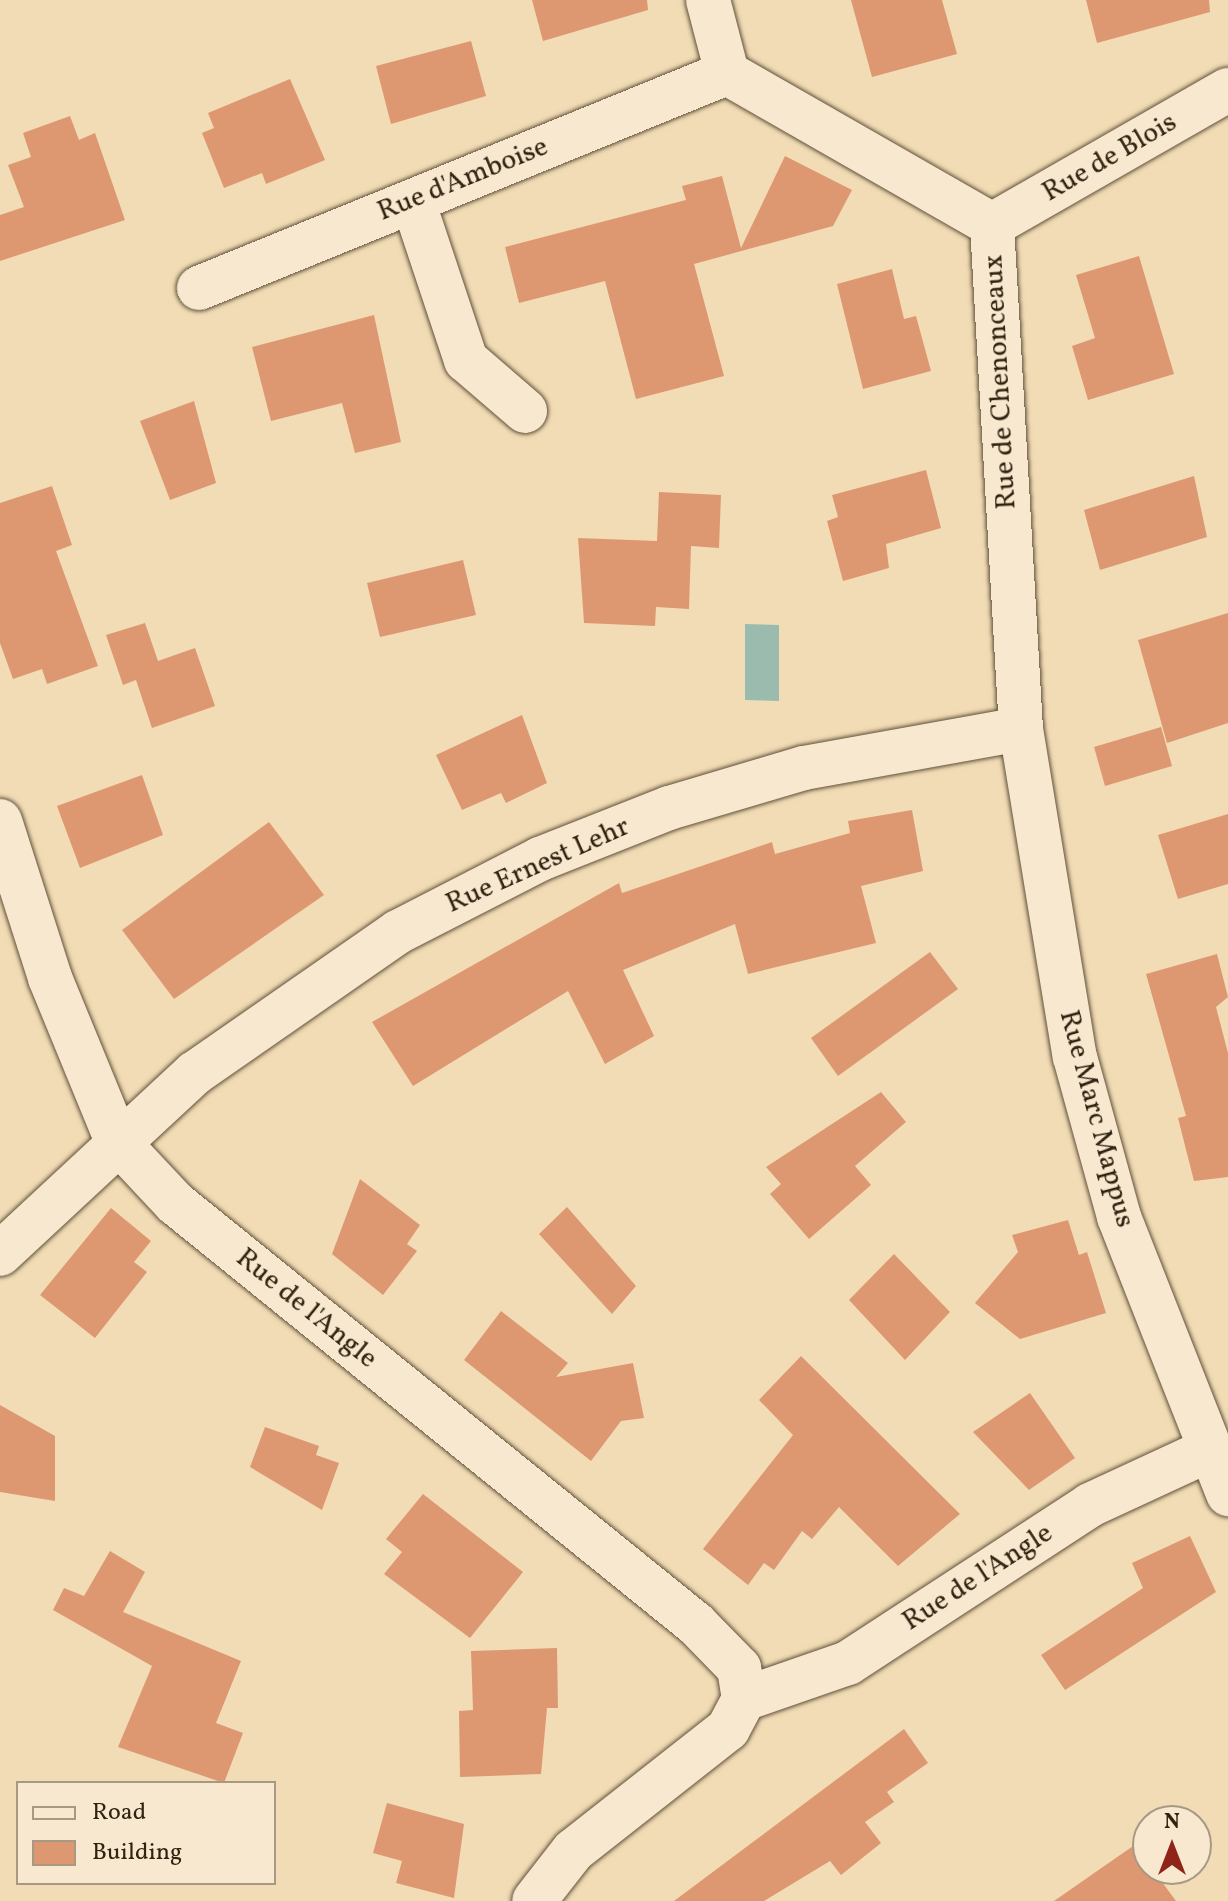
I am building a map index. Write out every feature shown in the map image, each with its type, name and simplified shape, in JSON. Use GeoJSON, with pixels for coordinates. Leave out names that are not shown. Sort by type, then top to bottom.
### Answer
{"type":"FeatureCollection","features":[{"type":"Feature","properties":{"kind":"street"},"geometry":{"type":"LineString","coordinates":[[708,0],[727,73]]}},
{"type":"Feature","properties":{"kind":"street","name":"Rue d'Amboise"},"geometry":{"type":"LineString","coordinates":[[199,288],[727,73]]}},
{"type":"Feature","properties":{"kind":"street","name":"Rue de Chenonceaux"},"geometry":{"type":"LineString","coordinates":[[727,73],[992,225],[1021,729]]}},
{"type":"Feature","properties":{"kind":"street","name":"Rue de Blois"},"geometry":{"type":"LineString","coordinates":[[992,225],[1228,90]]}},
{"type":"Feature","properties":{"kind":"street"},"geometry":{"type":"LineString","coordinates":[[413,201],[466,360],[525,411]]}},
{"type":"Feature","properties":{"kind":"street","name":"Rue Ernest Lehr"},"geometry":{"type":"LineString","coordinates":[[0,1254],[117,1141],[208,1064],[372,949],[540,859],[669,808],[804,768],[1021,729]]}},
{"type":"Feature","properties":{"kind":"street","name":"Rue Marc Mappus"},"geometry":{"type":"LineString","coordinates":[[1021,729],[1075,1057],[1119,1217],[1228,1494]]}},
{"type":"Feature","properties":{"kind":"street","name":"Rue de l'Angle"},"geometry":{"type":"LineString","coordinates":[[0,821],[50,978],[117,1141],[175,1203],[696,1624],[739,1668],[744,1699],[848,1663],[1090,1505],[1209,1450]]}},
{"type":"Feature","properties":{"kind":"street"},"geometry":{"type":"LineString","coordinates":[[534,1901],[573,1851],[728,1729],[744,1699]]}},
{"type":"Feature","properties":{"kind":"shaded area"},"geometry":{"type":"Polygon","coordinates":[[[745,624],[779,625],[779,701],[745,700],[745,624]]]}},
{"type":"Feature","properties":{"kind":"building"},"geometry":{"type":"Polygon","coordinates":[[[532,0],[647,0],[648,10],[543,41],[532,0]]]}},
{"type":"Feature","properties":{"kind":"building"},"geometry":{"type":"Polygon","coordinates":[[[851,0],[942,0],[957,54],[872,77],[851,0]]]}},
{"type":"Feature","properties":{"kind":"building"},"geometry":{"type":"Polygon","coordinates":[[[1086,0],[1209,0],[1210,12],[1097,43],[1086,0]]]}},
{"type":"Feature","properties":{"kind":"building"},"geometry":{"type":"Polygon","coordinates":[[[471,41],[486,96],[391,124],[376,66],[471,41]]]}},
{"type":"Feature","properties":{"kind":"building"},"geometry":{"type":"Polygon","coordinates":[[[290,79],[325,160],[266,184],[262,173],[224,188],[202,133],[214,128],[208,113],[290,79]]]}},
{"type":"Feature","properties":{"kind":"building"},"geometry":{"type":"Polygon","coordinates":[[[70,116],[79,140],[95,133],[125,220],[0,261],[0,215],[24,207],[8,165],[31,157],[23,133],[70,116]]]}},
{"type":"Feature","properties":{"kind":"building"},"geometry":{"type":"Polygon","coordinates":[[[785,156],[852,190],[833,226],[694,264],[724,376],[636,399],[605,281],[519,303],[505,247],[686,200],[682,186],[722,176],[741,248],[785,156]]]}},
{"type":"Feature","properties":{"kind":"building"},"geometry":{"type":"Polygon","coordinates":[[[1139,256],[1174,374],[1088,400],[1072,346],[1095,338],[1076,275],[1139,256]]]}},
{"type":"Feature","properties":{"kind":"building"},"geometry":{"type":"Polygon","coordinates":[[[892,269],[904,319],[916,316],[931,371],[863,389],[837,284],[892,269]]]}},
{"type":"Feature","properties":{"kind":"building"},"geometry":{"type":"Polygon","coordinates":[[[374,315],[401,442],[355,453],[342,403],[271,421],[252,347],[374,315]]]}},
{"type":"Feature","properties":{"kind":"building"},"geometry":{"type":"Polygon","coordinates":[[[194,401],[216,483],[170,500],[140,421],[194,401]]]}},
{"type":"Feature","properties":{"kind":"building"},"geometry":{"type":"Polygon","coordinates":[[[926,470],[941,528],[886,544],[889,568],[843,581],[827,521],[838,517],[832,495],[926,470]]]}},
{"type":"Feature","properties":{"kind":"building"},"geometry":{"type":"Polygon","coordinates":[[[1194,476],[1207,537],[1100,570],[1084,510],[1194,476]]]}},
{"type":"Feature","properties":{"kind":"building"},"geometry":{"type":"Polygon","coordinates":[[[52,486],[72,545],[56,551],[98,666],[47,684],[42,669],[13,679],[0,643],[0,503],[52,486]]]}},
{"type":"Feature","properties":{"kind":"building"},"geometry":{"type":"Polygon","coordinates":[[[659,492],[721,495],[719,548],[691,546],[689,609],[656,607],[655,626],[584,623],[578,538],[657,541],[659,492]]]}},
{"type":"Feature","properties":{"kind":"building"},"geometry":{"type":"Polygon","coordinates":[[[463,560],[476,615],[380,637],[367,583],[463,560]]]}},
{"type":"Feature","properties":{"kind":"building"},"geometry":{"type":"Polygon","coordinates":[[[1228,613],[1228,723],[1167,743],[1138,640],[1228,613]]]}},
{"type":"Feature","properties":{"kind":"building"},"geometry":{"type":"Polygon","coordinates":[[[145,623],[158,661],[195,648],[215,706],[152,728],[136,680],[123,685],[106,635],[145,623]]]}},
{"type":"Feature","properties":{"kind":"building"},"geometry":{"type":"Polygon","coordinates":[[[522,715],[547,783],[506,803],[501,793],[462,810],[436,755],[522,715]]]}},
{"type":"Feature","properties":{"kind":"building"},"geometry":{"type":"Polygon","coordinates":[[[1161,727],[1172,766],[1105,786],[1094,747],[1161,727]]]}},
{"type":"Feature","properties":{"kind":"building"},"geometry":{"type":"Polygon","coordinates":[[[142,775],[163,835],[80,868],[57,806],[142,775]]]}},
{"type":"Feature","properties":{"kind":"building"},"geometry":{"type":"Polygon","coordinates":[[[912,810],[923,871],[861,886],[876,943],[748,974],[735,924],[623,970],[654,1036],[605,1064],[568,991],[413,1086],[372,1022],[619,883],[622,893],[772,842],[775,854],[850,833],[848,821],[912,810]]]}},
{"type":"Feature","properties":{"kind":"building"},"geometry":{"type":"Polygon","coordinates":[[[1228,814],[1228,884],[1178,899],[1158,835],[1228,814]]]}},
{"type":"Feature","properties":{"kind":"building"},"geometry":{"type":"Polygon","coordinates":[[[269,822],[324,895],[174,999],[122,930],[269,822]]]}},
{"type":"Feature","properties":{"kind":"building"},"geometry":{"type":"Polygon","coordinates":[[[930,952],[958,989],[838,1076],[811,1038],[930,952]]]}},
{"type":"Feature","properties":{"kind":"building"},"geometry":{"type":"Polygon","coordinates":[[[1217,954],[1228,997],[1216,1007],[1228,1053],[1228,1177],[1194,1181],[1178,1118],[1186,1116],[1146,974],[1217,954]]]}},
{"type":"Feature","properties":{"kind":"building"},"geometry":{"type":"Polygon","coordinates":[[[881,1092],[906,1122],[855,1166],[871,1185],[809,1239],[770,1194],[781,1184],[766,1167],[881,1092]]]}},
{"type":"Feature","properties":{"kind":"building"},"geometry":{"type":"Polygon","coordinates":[[[360,1179],[420,1225],[407,1244],[417,1251],[383,1295],[332,1254],[360,1179]]]}},
{"type":"Feature","properties":{"kind":"building"},"geometry":{"type":"Polygon","coordinates":[[[567,1207],[636,1286],[612,1314],[539,1234],[567,1207]]]}},
{"type":"Feature","properties":{"kind":"building"},"geometry":{"type":"Polygon","coordinates":[[[111,1208],[151,1241],[134,1262],[147,1272],[95,1338],[40,1295],[111,1208]]]}},
{"type":"Feature","properties":{"kind":"building"},"geometry":{"type":"Polygon","coordinates":[[[1068,1220],[1079,1255],[1087,1252],[1106,1313],[1020,1339],[975,1303],[1018,1252],[1012,1235],[1068,1220]]]}},
{"type":"Feature","properties":{"kind":"building"},"geometry":{"type":"Polygon","coordinates":[[[894,1254],[950,1312],[905,1360],[849,1300],[894,1254]]]}},
{"type":"Feature","properties":{"kind":"building"},"geometry":{"type":"Polygon","coordinates":[[[501,1311],[568,1363],[556,1377],[633,1363],[644,1418],[621,1421],[591,1461],[464,1360],[501,1311]]]}},
{"type":"Feature","properties":{"kind":"building"},"geometry":{"type":"Polygon","coordinates":[[[801,1356],[960,1514],[898,1566],[839,1507],[812,1539],[802,1531],[774,1570],[764,1563],[748,1585],[703,1549],[793,1435],[759,1400],[801,1356]]]}},
{"type":"Feature","properties":{"kind":"building"},"geometry":{"type":"Polygon","coordinates":[[[1030,1393],[1075,1458],[1029,1490],[973,1432],[1030,1393]]]}},
{"type":"Feature","properties":{"kind":"building"},"geometry":{"type":"Polygon","coordinates":[[[0,1405],[55,1436],[55,1501],[0,1492],[0,1405]]]}},
{"type":"Feature","properties":{"kind":"building"},"geometry":{"type":"Polygon","coordinates":[[[265,1427],[319,1446],[316,1455],[339,1463],[322,1510],[250,1467],[265,1427]]]}},
{"type":"Feature","properties":{"kind":"building"},"geometry":{"type":"Polygon","coordinates":[[[423,1494],[523,1572],[470,1638],[384,1574],[402,1552],[386,1539],[423,1494]]]}},
{"type":"Feature","properties":{"kind":"building"},"geometry":{"type":"Polygon","coordinates":[[[1190,1536],[1216,1592],[1065,1690],[1041,1655],[1143,1588],[1132,1563],[1190,1536]]]}},
{"type":"Feature","properties":{"kind":"building"},"geometry":{"type":"Polygon","coordinates":[[[110,1551],[145,1572],[123,1612],[241,1661],[216,1723],[243,1733],[225,1781],[118,1747],[152,1666],[53,1610],[64,1588],[84,1596],[110,1551]]]}},
{"type":"Feature","properties":{"kind":"building"},"geometry":{"type":"Polygon","coordinates":[[[557,1648],[558,1708],[547,1708],[541,1774],[460,1777],[459,1711],[473,1710],[471,1651],[557,1648]]]}},
{"type":"Feature","properties":{"kind":"building"},"geometry":{"type":"Polygon","coordinates":[[[904,1729],[928,1763],[887,1792],[894,1802],[865,1822],[881,1843],[841,1875],[830,1861],[764,1901],[674,1901],[904,1729]]]}},
{"type":"Feature","properties":{"kind":"building"},"geometry":{"type":"Polygon","coordinates":[[[387,1803],[464,1824],[454,1898],[396,1883],[402,1861],[373,1853],[387,1803]]]}},
{"type":"Feature","properties":{"kind":"building"},"geometry":{"type":"Polygon","coordinates":[[[1132,1847],[1132,1885],[1164,1885],[1176,1901],[1054,1901],[1132,1847]]]}}]}
